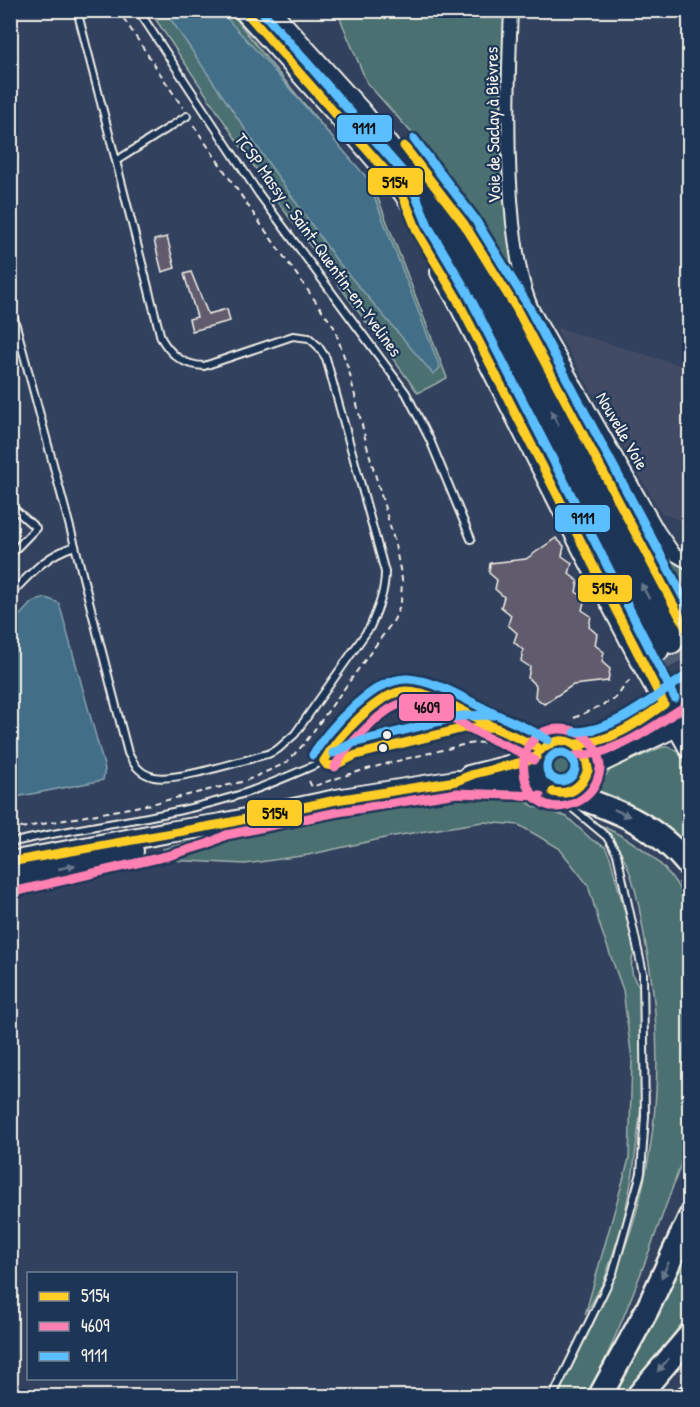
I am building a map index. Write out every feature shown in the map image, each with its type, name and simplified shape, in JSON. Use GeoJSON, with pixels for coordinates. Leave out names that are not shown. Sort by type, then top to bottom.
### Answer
{"type":"FeatureCollection","features":[{"type":"Feature","properties":{"kind":"highway"},"geometry":{"type":"LineString","coordinates":[[552,795],[611,808],[645,825],[671,846],[684,874]]}},
{"type":"Feature","properties":{"kind":"highway"},"geometry":{"type":"LineString","coordinates":[[600,1396],[646,1310],[690,1217]]}},
{"type":"Feature","properties":{"kind":"highway"},"geometry":{"type":"LineString","coordinates":[[638,1396],[690,1335]]}},
{"type":"Feature","properties":{"kind":"main road"},"geometry":{"type":"LineString","coordinates":[[244,10],[399,186],[438,242],[673,644]]}},
{"type":"Feature","properties":{"kind":"main road"},"geometry":{"type":"LineString","coordinates":[[268,10],[362,112],[407,148],[464,224],[492,266],[522,318],[673,644]]}},
{"type":"Feature","properties":{"kind":"main road"},"geometry":{"type":"LineString","coordinates":[[399,186],[418,233],[456,297],[664,704],[684,722],[690,749]]}},
{"type":"Feature","properties":{"kind":"main road"},"geometry":{"type":"LineString","coordinates":[[10,862],[222,824],[336,800],[456,782],[539,753],[555,741],[567,741],[585,746],[594,743],[644,718],[690,688]]}},
{"type":"Feature","properties":{"kind":"main road"},"geometry":{"type":"LineString","coordinates":[[588,768],[684,722]]}},
{"type":"Feature","properties":{"kind":"main road"},"geometry":{"type":"LineString","coordinates":[[456,782],[552,795],[580,787],[588,768],[584,754],[574,744]]}},
{"type":"Feature","properties":{"kind":"main road"},"geometry":{"type":"LineString","coordinates":[[539,753],[535,772],[552,795]]}},
{"type":"Feature","properties":{"kind":"main road"},"geometry":{"type":"LineString","coordinates":[[10,880],[168,843],[222,824]]}},
{"type":"Feature","properties":{"kind":"street","name":"Voie de Saclay à Bièvres"},"geometry":{"type":"LineString","coordinates":[[511,10],[508,124],[510,196],[520,276],[532,309]]}},
{"type":"Feature","properties":{"kind":"street","name":"Nouvelle Voie"},"geometry":{"type":"LineString","coordinates":[[532,309],[658,531],[674,554],[690,563]]}},
{"type":"Feature","properties":{"kind":"lane"},"geometry":{"type":"LineString","coordinates":[[10,303],[128,753],[137,769],[154,777],[176,777],[268,754],[295,734],[370,627],[385,584],[385,572],[326,357],[318,346],[309,338],[293,336],[204,366],[192,366],[168,351],[161,338],[77,10]]}},
{"type":"Feature","properties":{"kind":"lane","name":"TCSP Massy - Saint-Quentin-en-Yvelines"},"geometry":{"type":"LineString","coordinates":[[138,10],[259,194],[406,393],[430,440],[471,539]]}},
{"type":"Feature","properties":{"kind":"lane"},"geometry":{"type":"LineString","coordinates":[[116,161],[187,116]]}},
{"type":"Feature","properties":{"kind":"lane"},"geometry":{"type":"LineString","coordinates":[[10,505],[36,528],[10,555]]}},
{"type":"Feature","properties":{"kind":"lane"},"geometry":{"type":"LineString","coordinates":[[10,595],[37,567],[58,551],[75,546]]}},
{"type":"Feature","properties":{"kind":"lane"},"geometry":{"type":"LineString","coordinates":[[10,843],[196,806],[247,792],[294,775],[324,761],[329,752],[362,715],[394,693],[405,691],[423,695],[521,738],[539,753]]}},
{"type":"Feature","properties":{"kind":"lane"},"geometry":{"type":"LineString","coordinates":[[324,761],[327,765],[333,766],[356,755],[464,728],[494,727]]}},
{"type":"Feature","properties":{"kind":"lane"},"geometry":{"type":"LineString","coordinates":[[552,795],[607,837],[617,854],[642,973],[645,1116],[641,1173],[613,1273],[553,1396]]}},
{"type":"Feature","properties":{"kind":"path"},"geometry":{"type":"LineString","coordinates":[[118,10],[257,219],[334,327],[349,371],[367,446],[394,540],[402,579],[401,603],[394,620],[337,699]]}},
{"type":"Feature","properties":{"kind":"path"},"geometry":{"type":"LineString","coordinates":[[574,718],[613,700],[625,683],[634,679]]}},
{"type":"Feature","properties":{"kind":"path"},"geometry":{"type":"LineString","coordinates":[[309,781],[312,787],[379,765],[477,742],[496,743]]}},
{"type":"Feature","properties":{"kind":"path"},"geometry":{"type":"LineString","coordinates":[[295,755],[298,759]]}},
{"type":"Feature","properties":{"kind":"path"},"geometry":{"type":"LineString","coordinates":[[523,799],[552,795]]}},
{"type":"Feature","properties":{"kind":"path"},"geometry":{"type":"LineString","coordinates":[[684,874],[690,897]]}},
{"type":"Feature","properties":{"kind":"shaded area"},"geometry":{"type":"Polygon","coordinates":[[[165,11],[220,11],[367,178],[440,368],[433,374],[337,261],[165,11]]]}},
{"type":"Feature","properties":{"kind":"shaded area"},"geometry":{"type":"Polygon","coordinates":[[[555,327],[689,368],[689,524],[661,513],[555,327]]]}},
{"type":"Feature","properties":{"kind":"shaded area"},"geometry":{"type":"Polygon","coordinates":[[[46,598],[59,603],[105,769],[103,780],[11,798],[11,625],[32,602],[46,598]]]}},
{"type":"Feature","properties":{"kind":"green space"},"geometry":{"type":"Polygon","coordinates":[[[150,11],[230,11],[374,188],[447,378],[418,393],[278,202],[150,11]]]}},
{"type":"Feature","properties":{"kind":"green space"},"geometry":{"type":"Polygon","coordinates":[[[337,11],[505,11],[505,199],[513,284],[471,213],[435,159],[367,83],[337,11]]]}},
{"type":"Feature","properties":{"kind":"green space"},"geometry":{"type":"Polygon","coordinates":[[[626,484],[665,557],[689,570],[689,622],[618,489],[626,484]]]}},
{"type":"Feature","properties":{"kind":"green space"},"geometry":{"type":"Polygon","coordinates":[[[662,747],[678,751],[689,771],[689,859],[591,794],[611,769],[662,747]]]}},
{"type":"Feature","properties":{"kind":"green space"},"geometry":{"type":"Polygon","coordinates":[[[562,750],[574,755],[579,767],[574,779],[562,784],[550,779],[545,767],[550,755],[562,750]]]}},
{"type":"Feature","properties":{"kind":"green space"},"geometry":{"type":"Polygon","coordinates":[[[482,791],[509,791],[535,807],[567,817],[592,840],[605,847],[610,857],[635,950],[631,970],[640,988],[643,1090],[633,1173],[623,1223],[604,1281],[585,1315],[629,1159],[632,1060],[623,990],[588,885],[559,848],[519,825],[483,822],[394,836],[308,855],[245,864],[170,860],[163,849],[267,823],[482,791]]]}},
{"type":"Feature","properties":{"kind":"green space"},"geometry":{"type":"Polygon","coordinates":[[[600,825],[652,856],[672,877],[689,905],[689,1135],[686,1150],[640,1274],[616,1336],[588,1396],[556,1396],[606,1294],[631,1230],[648,1160],[656,1089],[657,1053],[652,981],[639,908],[629,869],[617,846],[600,825]]]}},
{"type":"Feature","properties":{"kind":"green space"},"geometry":{"type":"Polygon","coordinates":[[[689,1253],[689,1315],[624,1396],[611,1396],[689,1253]]]}},
{"type":"Feature","properties":{"kind":"building"},"geometry":{"type":"Polygon","coordinates":[[[167,237],[175,268],[162,272],[154,240],[167,237]]]}},
{"type":"Feature","properties":{"kind":"building"},"geometry":{"type":"Polygon","coordinates":[[[191,272],[208,314],[227,309],[230,321],[192,331],[189,319],[197,317],[184,274],[191,272]]]}},
{"type":"Feature","properties":{"kind":"building"},"geometry":{"type":"Polygon","coordinates":[[[556,538],[564,546],[562,556],[572,563],[569,574],[578,581],[576,592],[585,598],[582,610],[591,616],[589,627],[597,634],[595,645],[604,652],[602,662],[610,669],[608,681],[573,685],[544,704],[535,697],[536,686],[528,678],[530,667],[521,661],[523,650],[514,642],[517,633],[508,625],[511,615],[501,607],[504,597],[495,589],[497,580],[489,573],[490,563],[526,559],[556,538]]]}},
{"type":"Feature","properties":{"kind":"tunnel"},"geometry":{"type":"LineString","coordinates":[[672,643],[690,678]]}},
{"type":"Feature","properties":{"kind":"tunnel"},"geometry":{"type":"LineString","coordinates":[[658,651],[690,713]]}},
{"type":"Feature","properties":{"kind":"transit line","name":"5154"},"geometry":{"type":"LineString","coordinates":[[244,10],[399,186],[418,233],[456,297],[664,704],[633,725],[611,736],[575,744]]}},
{"type":"Feature","properties":{"kind":"transit line","name":"9111"},"geometry":{"type":"LineString","coordinates":[[261,10],[409,179],[429,228],[467,292],[675,698]]}},
{"type":"Feature","properties":{"kind":"transit line","name":"9111"},"geometry":{"type":"LineString","coordinates":[[414,139],[474,218],[526,302],[690,610]]}},
{"type":"Feature","properties":{"kind":"transit line","name":"5154"},"geometry":{"type":"LineString","coordinates":[[404,146],[464,224],[516,308],[690,636]]}},
{"type":"Feature","properties":{"kind":"transit line","name":"9111"},"geometry":{"type":"LineString","coordinates":[[575,732],[590,730],[618,720],[683,678]]}},
{"type":"Feature","properties":{"kind":"transit line","name":"9111"},"geometry":{"type":"LineString","coordinates":[[313,755],[341,719],[367,695],[381,686],[408,679],[419,680],[450,691],[548,740]]}},
{"type":"Feature","properties":{"kind":"transit line","name":"5154"},"geometry":{"type":"LineString","coordinates":[[324,761],[348,729],[371,707],[395,693],[406,691],[428,695],[452,705],[541,750]]}},
{"type":"Feature","properties":{"kind":"transit line","name":"4609"},"geometry":{"type":"LineString","coordinates":[[335,767],[356,739],[376,719],[386,711],[405,703],[436,711],[534,760]]}},
{"type":"Feature","properties":{"kind":"transit line","name":"4609"},"geometry":{"type":"LineString","coordinates":[[575,756],[621,745],[690,703]]}},
{"type":"Feature","properties":{"kind":"transit line","name":"9111"},"geometry":{"type":"LineString","coordinates":[[333,753],[353,743],[461,716],[494,715]]}},
{"type":"Feature","properties":{"kind":"transit line","name":"5154"},"geometry":{"type":"LineString","coordinates":[[324,761],[327,765],[333,766],[356,755],[464,728],[494,727],[501,730]]}},
{"type":"Feature","properties":{"kind":"transit line","name":"4609"},"geometry":{"type":"LineString","coordinates":[[600,766],[595,748],[582,735],[570,730],[548,731],[533,740],[525,755],[524,772],[529,789],[540,801],[556,807],[577,802],[586,796],[596,784],[600,769]]}},
{"type":"Feature","properties":{"kind":"transit line","name":"5154"},"geometry":{"type":"LineString","coordinates":[[546,747],[553,742],[560,741],[573,744],[583,754],[588,769]]}},
{"type":"Feature","properties":{"kind":"transit line","name":"9111"},"geometry":{"type":"LineString","coordinates":[[561,753],[571,757],[575,767],[571,777],[561,781],[551,777],[547,767],[551,757],[561,753]]}},
{"type":"Feature","properties":{"kind":"transit line","name":"5154"},"geometry":{"type":"LineString","coordinates":[[10,862],[222,824],[336,800],[456,781],[537,756]]}},
{"type":"Feature","properties":{"kind":"transit line","name":"5154"},"geometry":{"type":"LineString","coordinates":[[553,792],[565,792],[575,788],[588,770]]}},
{"type":"Feature","properties":{"kind":"transit line","name":"5154"},"geometry":{"type":"LineString","coordinates":[[553,792],[565,793],[575,789],[583,781],[588,770]]}},
{"type":"Feature","properties":{"kind":"transit line","name":"4609"},"geometry":{"type":"LineString","coordinates":[[13,892],[171,855],[207,844],[226,835],[338,812],[457,793],[540,796]]}}]}
